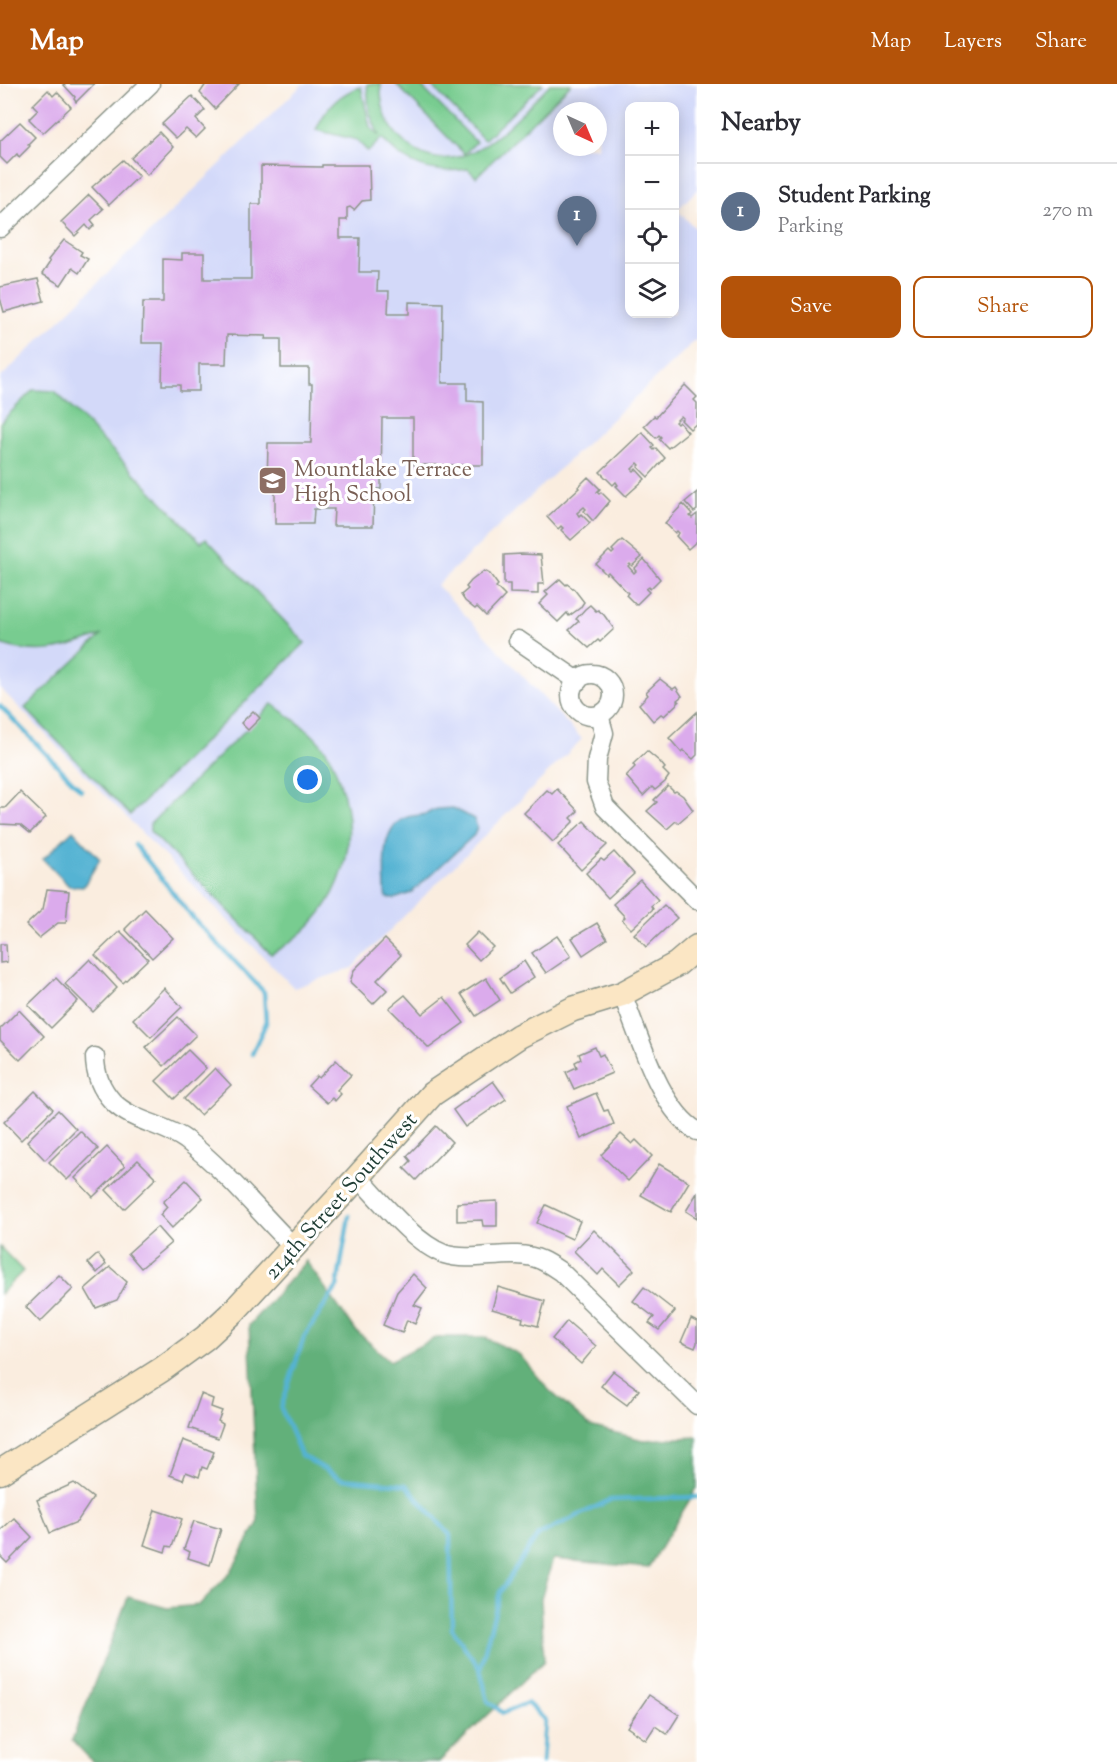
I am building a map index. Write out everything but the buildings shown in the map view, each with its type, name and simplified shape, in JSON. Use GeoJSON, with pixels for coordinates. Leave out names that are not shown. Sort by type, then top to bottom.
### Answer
{"type":"FeatureCollection","features":[{"type":"Feature","properties":{"kind":"street"},"geometry":{"type":"LineString","coordinates":[[0,228],[150,84]]}},
{"type":"Feature","properties":{"kind":"street"},"geometry":{"type":"LineString","coordinates":[[519,640],[578,681]]}},
{"type":"Feature","properties":{"kind":"street"},"geometry":{"type":"LineString","coordinates":[[592,674],[609,682],[612,688],[610,707],[599,715],[586,715],[576,708],[572,689],[578,681],[592,674]]}},
{"type":"Feature","properties":{"kind":"street"},"geometry":{"type":"LineString","coordinates":[[599,715],[604,734],[597,759],[596,782],[605,807],[697,900]]}},
{"type":"Feature","properties":{"kind":"street","name":"214th Street Southwest"},"geometry":{"type":"LineString","coordinates":[[0,1472],[161,1370],[206,1338],[234,1312],[432,1094],[519,1036],[573,1010],[622,994],[677,964],[697,947]]}},
{"type":"Feature","properties":{"kind":"street"},"geometry":{"type":"LineString","coordinates":[[622,994],[656,1078],[674,1110],[697,1131]]}},
{"type":"Feature","properties":{"kind":"street"},"geometry":{"type":"LineString","coordinates":[[94,1057],[95,1071],[100,1084],[113,1102],[127,1112],[183,1138],[201,1152],[294,1247]]}},
{"type":"Feature","properties":{"kind":"street"},"geometry":{"type":"LineString","coordinates":[[358,1178],[423,1244],[446,1254],[473,1258],[521,1256],[540,1259],[561,1272],[697,1404]]}},
{"type":"Feature","properties":{"kind":"shaded area","name":"Mountlake Terrace High School"},"geometry":{"type":"Polygon","coordinates":[[[303,84],[697,84],[697,190],[679,208],[679,102],[625,102],[625,318],[679,318],[679,212],[697,230],[697,339],[437,585],[582,739],[352,968],[294,988],[0,688],[0,378],[303,84]]]}},
{"type":"Feature","properties":{"kind":"green space"},"geometry":{"type":"Polygon","coordinates":[[[367,84],[381,84],[386,116],[393,130],[404,142],[425,155],[445,159],[465,155],[484,145],[503,131],[550,84],[571,84],[476,177],[468,169],[443,171],[410,162],[400,156],[382,138],[368,152],[357,140],[316,130],[324,115],[339,98],[361,87],[370,127],[379,136],[369,111],[367,84]]]}},
{"type":"Feature","properties":{"kind":"green space"},"geometry":{"type":"Polygon","coordinates":[[[396,84],[419,84],[476,142],[464,154],[396,84]]]}},
{"type":"Feature","properties":{"kind":"green space"},"geometry":{"type":"Polygon","coordinates":[[[430,84],[543,84],[484,140],[430,84]]]}},
{"type":"Feature","properties":{"kind":"green space"},"geometry":{"type":"Polygon","coordinates":[[[33,390],[55,391],[201,542],[206,538],[305,643],[130,815],[25,708],[102,635],[52,650],[27,650],[0,644],[0,423],[33,390]]]}},
{"type":"Feature","properties":{"kind":"green space"},"geometry":{"type":"Polygon","coordinates":[[[272,704],[311,734],[330,757],[347,809],[348,834],[346,859],[327,903],[312,923],[293,940],[271,954],[150,831],[150,824],[272,704]]]}},
{"type":"Feature","properties":{"kind":"green space"},"geometry":{"type":"Polygon","coordinates":[[[0,1247],[23,1271],[0,1294],[0,1247]]]}},
{"type":"Feature","properties":{"kind":"green space"},"geometry":{"type":"Polygon","coordinates":[[[306,1261],[354,1329],[390,1361],[437,1337],[484,1337],[519,1354],[549,1390],[590,1426],[643,1440],[697,1437],[697,1488],[648,1568],[553,1559],[541,1598],[544,1661],[439,1762],[307,1762],[299,1756],[273,1756],[272,1762],[93,1762],[72,1740],[128,1597],[167,1608],[199,1605],[230,1573],[258,1523],[249,1325],[306,1261]]]}},
{"type":"Feature","properties":{"kind":"water"},"geometry":{"type":"Polygon","coordinates":[[[453,808],[474,819],[477,827],[474,835],[411,893],[394,899],[387,898],[384,861],[392,829],[398,822],[408,817],[424,815],[436,809],[453,808]]]}},
{"type":"Feature","properties":{"kind":"water"},"geometry":{"type":"Polygon","coordinates":[[[73,830],[100,859],[83,887],[69,886],[43,859],[73,830]]]}},
{"type":"Feature","properties":{"kind":"waterway"},"geometry":{"type":"LineString","coordinates":[[0,706],[81,790]]}},
{"type":"Feature","properties":{"kind":"waterway"},"geometry":{"type":"LineString","coordinates":[[135,845],[193,918],[264,992],[266,1023],[252,1054]]}},
{"type":"Feature","properties":{"kind":"waterway"},"geometry":{"type":"LineString","coordinates":[[349,1216],[337,1287],[304,1337],[281,1408],[301,1455],[341,1479],[406,1485],[450,1535],[452,1629],[480,1669]]}},
{"type":"Feature","properties":{"kind":"waterway"},"geometry":{"type":"LineString","coordinates":[[542,1762],[545,1720],[527,1703],[503,1713],[488,1701],[480,1669],[500,1592],[538,1535],[610,1500],[697,1497]]}},
{"type":"Feature","properties":{"kind":"place","name":"Student Parking"},"geometry":{"type":"Point","coordinates":[577,246]}},
{"type":"Feature","properties":{"kind":"place","name":"Mountlake Terrace High School"},"geometry":{"type":"Point","coordinates":[273,481]}}]}
